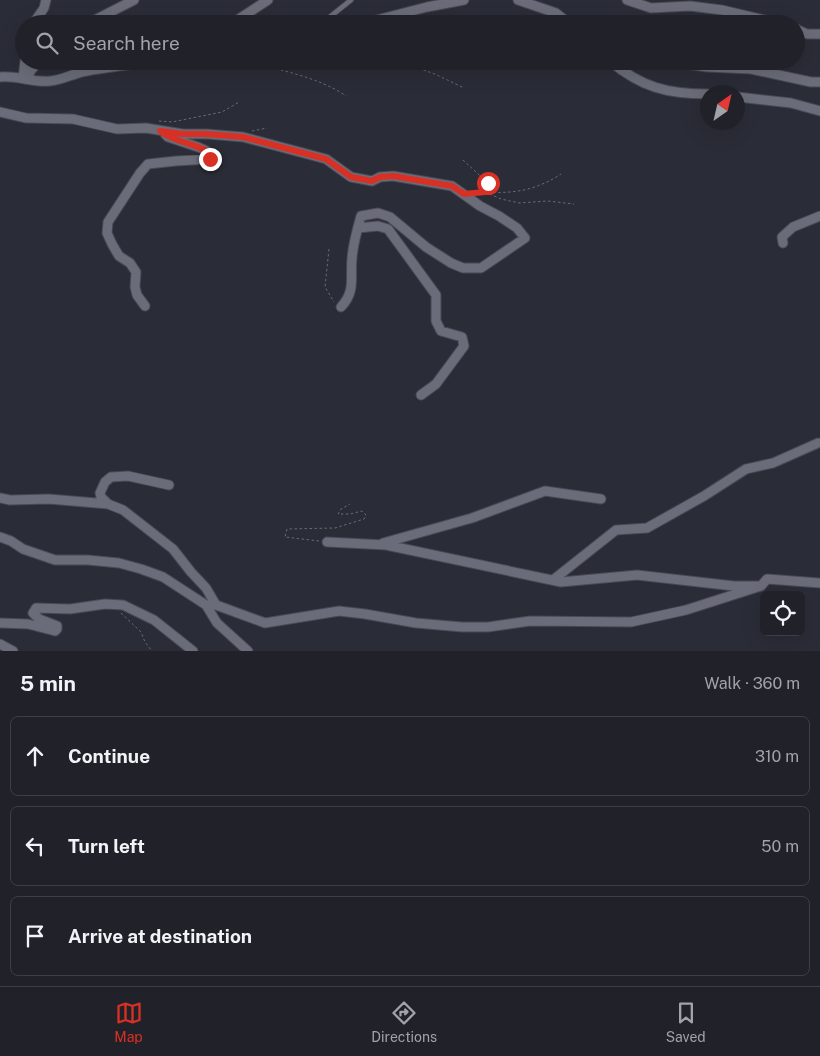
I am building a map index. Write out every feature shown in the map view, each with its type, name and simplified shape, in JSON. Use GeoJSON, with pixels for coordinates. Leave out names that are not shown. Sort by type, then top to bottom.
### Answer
{"type":"FeatureCollection","features":[{"type":"Feature","properties":{"kind":"street"},"geometry":{"type":"LineString","coordinates":[[39,15],[46,0]]}},
{"type":"Feature","properties":{"kind":"street"},"geometry":{"type":"LineString","coordinates":[[105,15],[134,0]]}},
{"type":"Feature","properties":{"kind":"street"},"geometry":{"type":"LineString","coordinates":[[245,15],[268,0]]}},
{"type":"Feature","properties":{"kind":"street"},"geometry":{"type":"LineString","coordinates":[[396,15],[464,0]]}},
{"type":"Feature","properties":{"kind":"street"},"geometry":{"type":"LineString","coordinates":[[518,0],[559,15]]}},
{"type":"Feature","properties":{"kind":"street"},"geometry":{"type":"LineString","coordinates":[[627,0],[651,8],[690,6],[743,15]]}},
{"type":"Feature","properties":{"kind":"street"},"geometry":{"type":"LineString","coordinates":[[805,33],[820,34]]}},
{"type":"Feature","properties":{"kind":"street"},"geometry":{"type":"LineString","coordinates":[[25,70],[25,79]]}},
{"type":"Feature","properties":{"kind":"street"},"geometry":{"type":"LineString","coordinates":[[25,79],[31,70]]}},
{"type":"Feature","properties":{"kind":"street"},"geometry":{"type":"LineString","coordinates":[[0,77],[14,76],[48,82],[93,70]]}},
{"type":"Feature","properties":{"kind":"street"},"geometry":{"type":"LineString","coordinates":[[624,70],[647,85],[686,94],[700,94]]}},
{"type":"Feature","properties":{"kind":"street"},"geometry":{"type":"LineString","coordinates":[[756,70],[811,82],[820,82]]}},
{"type":"Feature","properties":{"kind":"street"},"geometry":{"type":"LineString","coordinates":[[745,98],[780,102],[820,111]]}},
{"type":"Feature","properties":{"kind":"street"},"geometry":{"type":"LineString","coordinates":[[0,112],[26,118],[73,119],[117,129],[146,128],[183,134],[243,137],[326,159],[351,177],[372,181],[380,177],[393,176],[452,186],[480,206],[517,228],[525,238],[481,268],[463,268],[451,263],[426,247],[390,217],[378,213],[361,216],[352,258],[352,284],[349,299],[341,307]]}},
{"type":"Feature","properties":{"kind":"street"},"geometry":{"type":"LineString","coordinates":[[145,306],[137,295],[135,287],[136,272],[130,263],[119,256],[112,244],[107,233],[108,222],[148,164],[210,159],[207,151],[168,137],[160,131]]}},
{"type":"Feature","properties":{"kind":"street"},"geometry":{"type":"LineString","coordinates":[[783,243],[782,237],[787,231],[820,216]]}},
{"type":"Feature","properties":{"kind":"street"},"geometry":{"type":"LineString","coordinates":[[358,228],[378,226],[388,229],[436,295],[436,321],[441,331],[462,337],[464,346],[436,384],[421,395]]}},
{"type":"Feature","properties":{"kind":"street"},"geometry":{"type":"LineString","coordinates":[[553,580],[616,530],[647,528],[704,496],[746,469],[773,463],[818,443]]}},
{"type":"Feature","properties":{"kind":"street"},"geometry":{"type":"LineString","coordinates":[[108,504],[101,498],[100,493],[106,482],[112,477],[128,476],[169,485]]}},
{"type":"Feature","properties":{"kind":"street"},"geometry":{"type":"LineString","coordinates":[[378,545],[472,518],[545,491],[601,499]]}},
{"type":"Feature","properties":{"kind":"street"},"geometry":{"type":"LineString","coordinates":[[0,498],[10,500],[48,499],[108,504],[123,510],[174,550],[206,588],[216,604]]}},
{"type":"Feature","properties":{"kind":"street"},"geometry":{"type":"LineString","coordinates":[[0,537],[11,541],[23,549],[55,560],[119,563],[141,568],[175,584],[206,605],[218,623],[248,651]]}},
{"type":"Feature","properties":{"kind":"street"},"geometry":{"type":"LineString","coordinates":[[327,542],[386,545],[561,582],[637,576],[734,586],[761,586]]}},
{"type":"Feature","properties":{"kind":"street"},"geometry":{"type":"LineString","coordinates":[[206,605],[216,604],[265,623],[339,611],[416,623],[462,627],[488,627],[530,621],[631,622],[686,610],[761,586],[767,579],[820,583]]}},
{"type":"Feature","properties":{"kind":"street"},"geometry":{"type":"LineString","coordinates":[[0,622],[28,624],[55,631],[57,626],[39,618],[33,613],[36,608],[70,609],[105,604],[124,605],[145,615],[193,651]]}},
{"type":"Feature","properties":{"kind":"street"},"geometry":{"type":"LineString","coordinates":[[0,644],[13,651]]}},
{"type":"Feature","properties":{"kind":"lane"},"geometry":{"type":"LineString","coordinates":[[333,15],[352,0]]}},
{"type":"Feature","properties":{"kind":"path"},"geometry":{"type":"LineString","coordinates":[[278,70],[313,80],[336,89],[346,96]]}},
{"type":"Feature","properties":{"kind":"path"},"geometry":{"type":"LineString","coordinates":[[426,70],[464,88]]}},
{"type":"Feature","properties":{"kind":"path"},"geometry":{"type":"LineString","coordinates":[[158,121],[172,122],[222,112],[239,102]]}},
{"type":"Feature","properties":{"kind":"path"},"geometry":{"type":"LineString","coordinates":[[463,160],[488,183],[485,192]]}},
{"type":"Feature","properties":{"kind":"path"},"geometry":{"type":"LineString","coordinates":[[464,194],[485,192],[507,194],[531,189],[561,174]]}},
{"type":"Feature","properties":{"kind":"path"},"geometry":{"type":"LineString","coordinates":[[485,192],[501,199],[519,203],[548,201],[574,204]]}},
{"type":"Feature","properties":{"kind":"path"},"geometry":{"type":"LineString","coordinates":[[329,249],[326,288],[333,301],[341,307]]}},
{"type":"Feature","properties":{"kind":"path"},"geometry":{"type":"LineString","coordinates":[[327,542],[285,537],[287,529],[335,528],[364,518],[366,515],[362,511],[338,514],[341,509],[350,504]]}},
{"type":"Feature","properties":{"kind":"path"},"geometry":{"type":"LineString","coordinates":[[115,604],[117,610],[141,632],[152,651]]}},
{"type":"Feature","properties":{"kind":"route"},"geometry":{"type":"LineString","coordinates":[[210,159],[207,151],[168,137],[160,131],[243,137],[326,159],[351,177],[372,181],[380,177],[393,176],[452,186],[464,194],[485,192],[488,183]]}}]}
